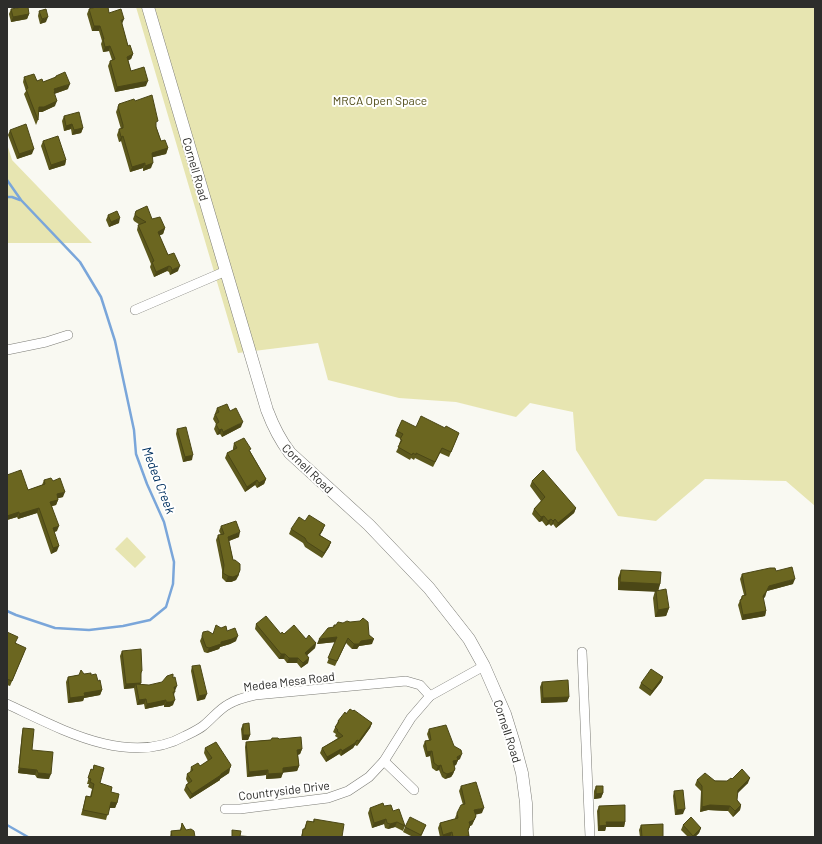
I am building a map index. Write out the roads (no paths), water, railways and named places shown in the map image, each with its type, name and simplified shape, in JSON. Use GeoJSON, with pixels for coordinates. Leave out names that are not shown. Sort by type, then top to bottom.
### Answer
{"type":"FeatureCollection","features":[{"type":"Feature","properties":{"kind":"main road","name":"Cornell Road"},"geometry":{"type":"LineString","coordinates":[[148,7],[267,410],[279,439],[290,453],[369,525],[429,588],[469,639],[484,666],[505,714],[514,743],[522,773],[526,803],[527,837]]}},
{"type":"Feature","properties":{"kind":"street"},"geometry":{"type":"LineString","coordinates":[[135,310],[226,271]]}},
{"type":"Feature","properties":{"kind":"street"},"geometry":{"type":"LineString","coordinates":[[7,350],[46,342],[68,335]]}},
{"type":"Feature","properties":{"kind":"street"},"geometry":{"type":"LineString","coordinates":[[582,652],[590,837]]}},
{"type":"Feature","properties":{"kind":"street","name":"Countryside Drive"},"geometry":{"type":"LineString","coordinates":[[225,809],[240,809],[328,798],[348,791],[369,777],[384,761],[411,718],[430,696],[484,666]]}},
{"type":"Feature","properties":{"kind":"street","name":"Medea Mesa Road"},"geometry":{"type":"LineString","coordinates":[[7,704],[75,736],[133,749],[158,747],[179,740],[203,726],[218,711],[228,704],[240,698],[255,695],[406,681],[420,685],[430,696]]}},
{"type":"Feature","properties":{"kind":"street"},"geometry":{"type":"LineString","coordinates":[[384,761],[414,790]]}},
{"type":"Feature","properties":{"kind":"waterway","name":"Medea Creek"},"geometry":{"type":"LineString","coordinates":[[7,180],[21,200],[80,262],[101,297],[115,341],[134,430],[136,454],[147,484],[164,522],[174,562],[173,584],[166,607],[150,620],[123,626],[89,630],[55,628],[7,611]]}},
{"type":"Feature","properties":{"kind":"waterway"},"geometry":{"type":"LineString","coordinates":[[7,197],[20,200]]}},
{"type":"Feature","properties":{"kind":"waterway","name":"Medea Creek"},"geometry":{"type":"LineString","coordinates":[[7,825],[28,837]]}},
{"type":"Feature","properties":{"kind":"park label","name":"MRCA Open Space"},"geometry":{"type":"Point","coordinates":[380,100]}}]}
